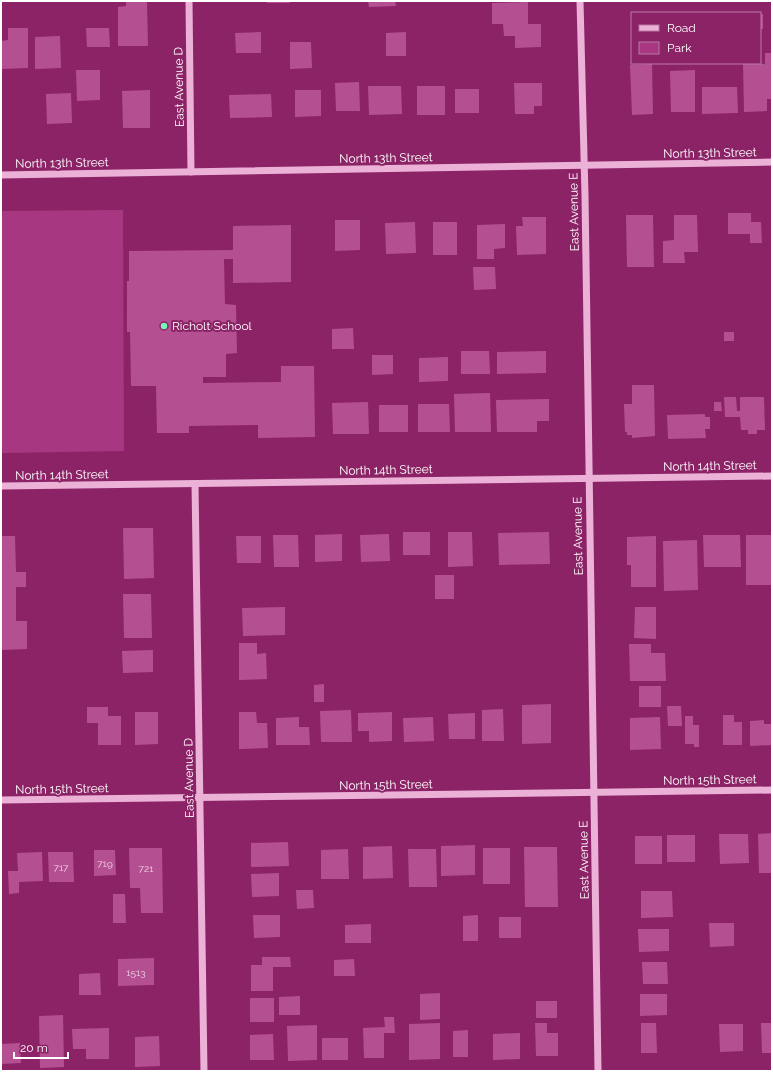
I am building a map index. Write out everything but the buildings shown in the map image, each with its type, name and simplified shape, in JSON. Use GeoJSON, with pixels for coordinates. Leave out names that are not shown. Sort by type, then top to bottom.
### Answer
{"type":"FeatureCollection","features":[{"type":"Feature","properties":{"kind":"street","name":"East Avenue D"},"geometry":{"type":"LineString","coordinates":[[188,1],[191,172]]}},
{"type":"Feature","properties":{"kind":"street","name":"East Avenue E"},"geometry":{"type":"LineString","coordinates":[[580,1],[584,166],[598,1071]]}},
{"type":"Feature","properties":{"kind":"street","name":"North 13th Street"},"geometry":{"type":"LineString","coordinates":[[1,175],[772,162]]}},
{"type":"Feature","properties":{"kind":"street","name":"North 14th Street"},"geometry":{"type":"LineString","coordinates":[[1,486],[772,476]]}},
{"type":"Feature","properties":{"kind":"street","name":"East Avenue D"},"geometry":{"type":"LineString","coordinates":[[195,484],[204,1071]]}},
{"type":"Feature","properties":{"kind":"street","name":"North 15th Street"},"geometry":{"type":"LineString","coordinates":[[1,800],[772,790]]}},
{"type":"Feature","properties":{"kind":"green space"},"geometry":{"type":"Polygon","coordinates":[[[123,210],[124,451],[1,453],[1,211],[123,210]]]}},
{"type":"Feature","properties":{"kind":"place","name":"Richolt School"},"geometry":{"type":"Point","coordinates":[164,326]}}]}
